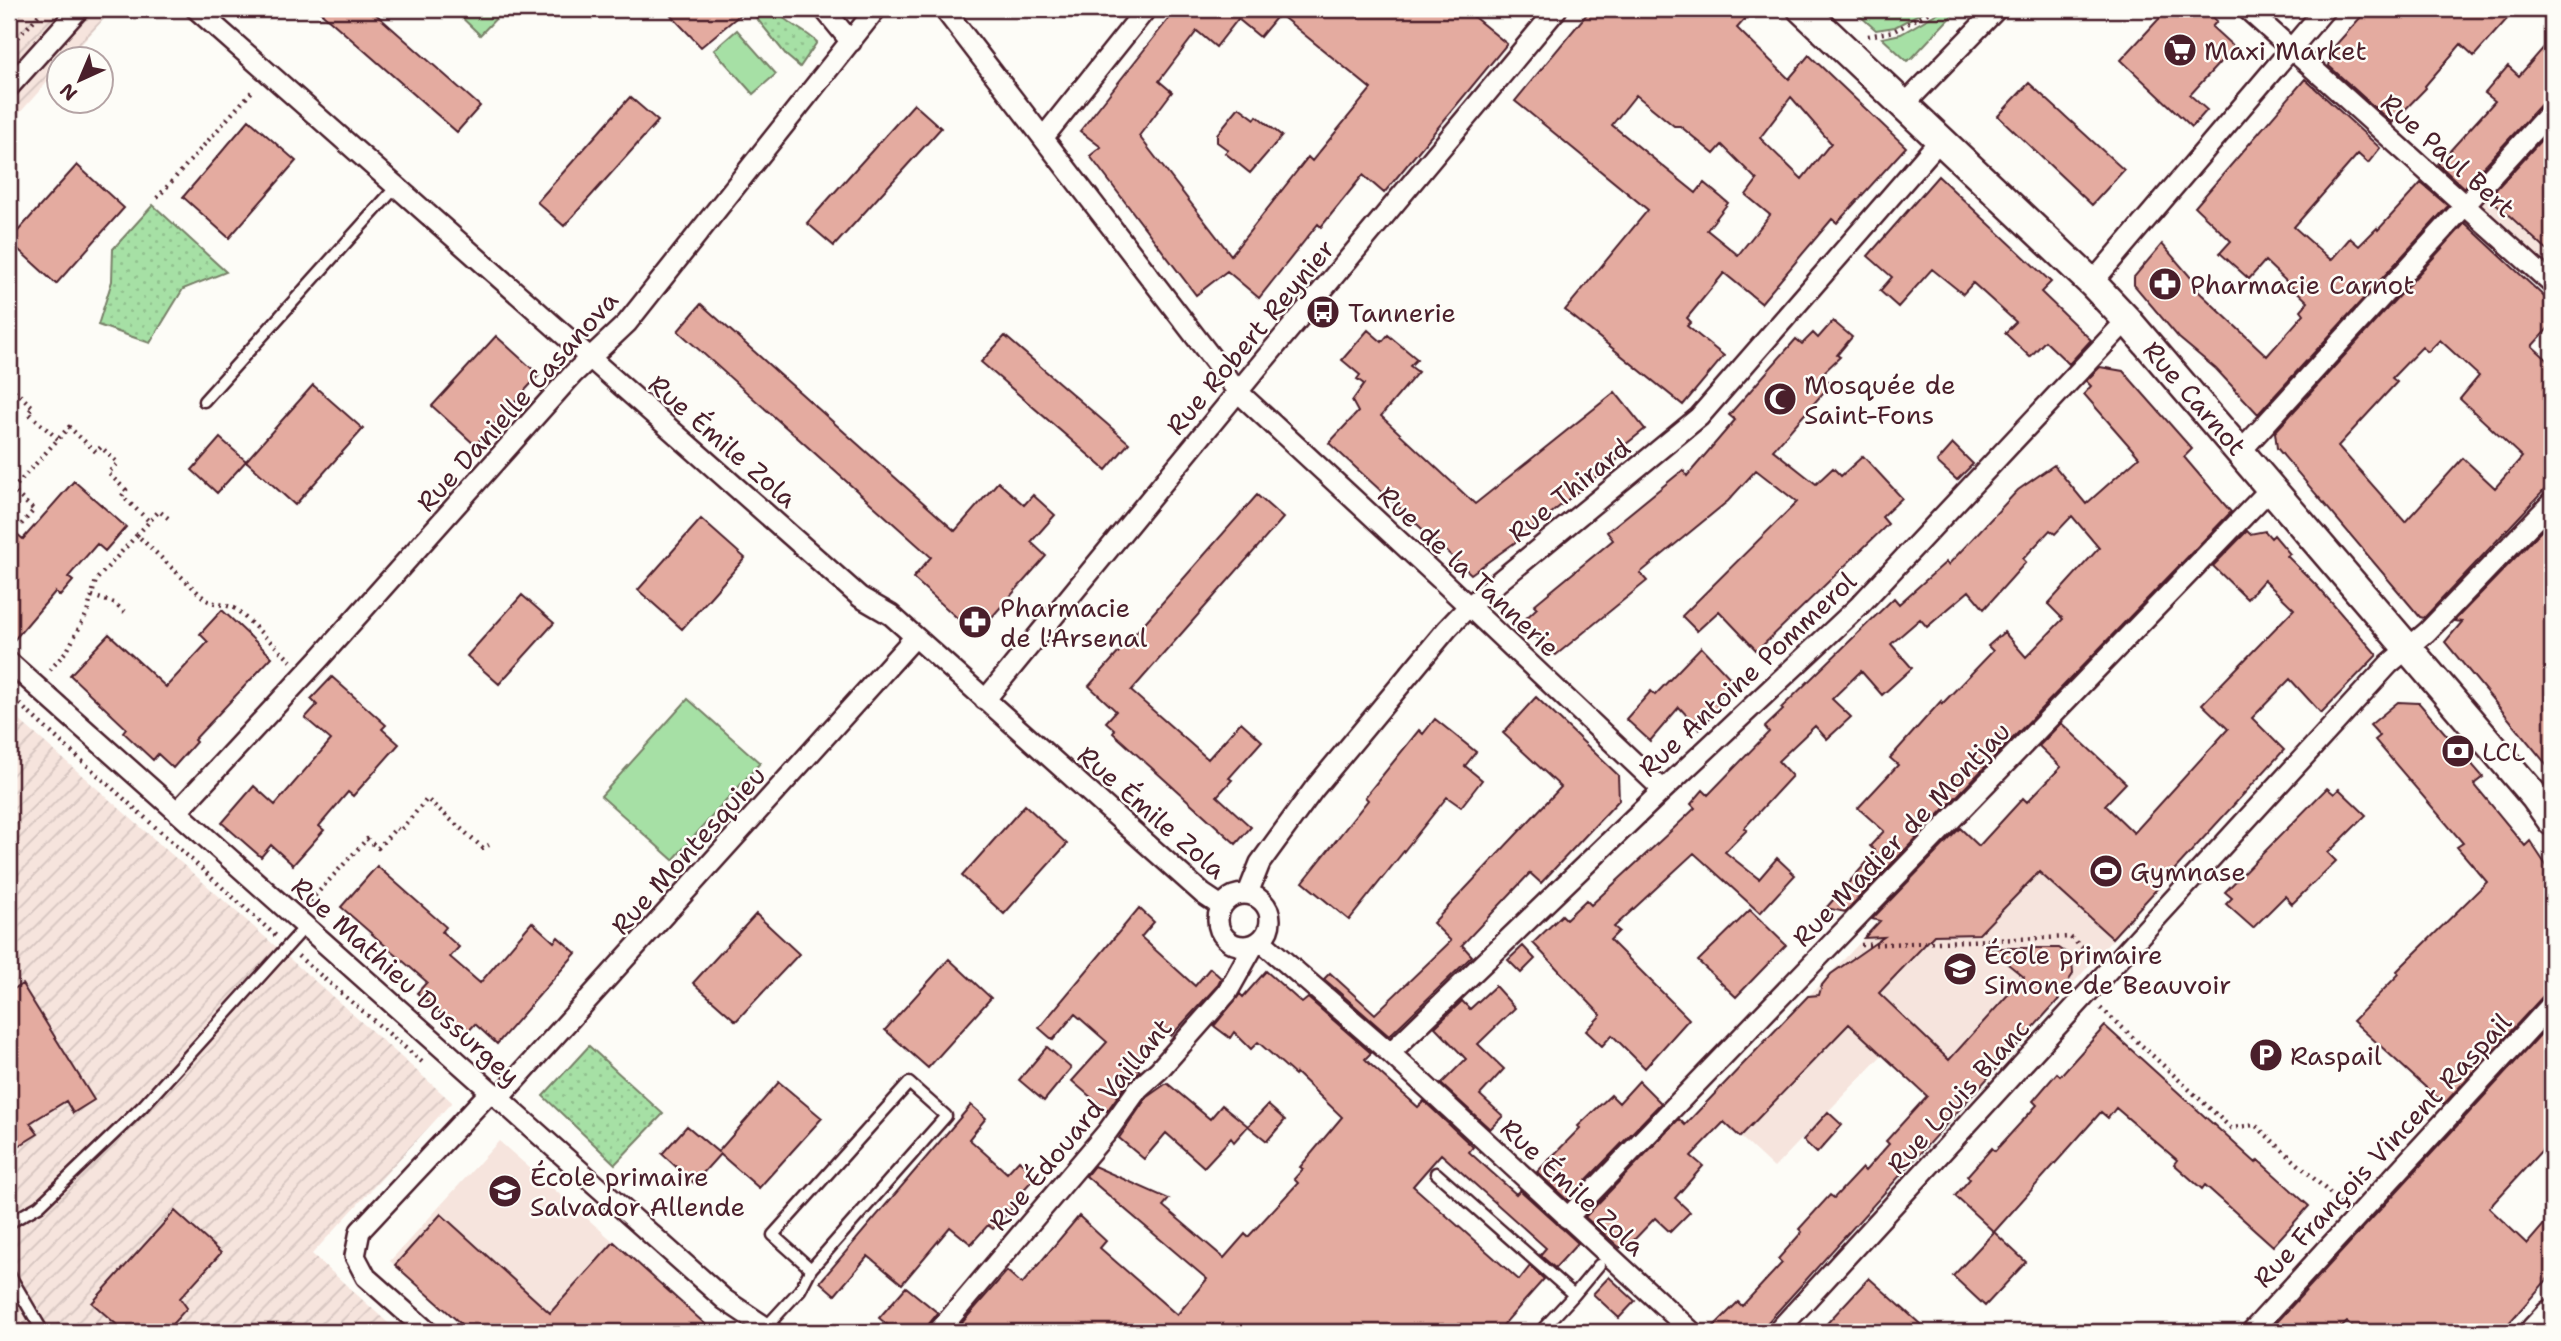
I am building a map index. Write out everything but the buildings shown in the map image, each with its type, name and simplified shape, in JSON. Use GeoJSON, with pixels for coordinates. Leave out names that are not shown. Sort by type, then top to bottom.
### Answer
{"type":"FeatureCollection","features":[{"type":"Feature","properties":{"kind":"main road","name":"Rue Carnot"},"geometry":{"type":"LineString","coordinates":[[1802,9],[2092,283],[2127,320],[2535,797],[2552,821]]}},
{"type":"Feature","properties":{"kind":"main road"},"geometry":{"type":"LineString","coordinates":[[2537,1332],[2552,1316]]}},
{"type":"Feature","properties":{"kind":"street"},"geometry":{"type":"LineString","coordinates":[[9,87],[79,9]]}},
{"type":"Feature","properties":{"kind":"street","name":"Rue Émile Zola"},"geometry":{"type":"LineString","coordinates":[[197,9],[860,597],[891,615],[1203,894],[1221,906]]}},
{"type":"Feature","properties":{"kind":"street"},"geometry":{"type":"LineString","coordinates":[[824,9],[851,41]]}},
{"type":"Feature","properties":{"kind":"street","name":"Rue Danielle Casanova"},"geometry":{"type":"LineString","coordinates":[[177,811],[305,674],[589,358],[627,323],[876,9]]}},
{"type":"Feature","properties":{"kind":"street","name":"Rue de la Tannerie"},"geometry":{"type":"LineString","coordinates":[[944,9],[1238,391],[1663,790]]}},
{"type":"Feature","properties":{"kind":"street"},"geometry":{"type":"LineString","coordinates":[[1043,138],[1146,9]]}},
{"type":"Feature","properties":{"kind":"street","name":"Rue Robert Reynier"},"geometry":{"type":"LineString","coordinates":[[985,700],[1238,391],[1558,9]]}},
{"type":"Feature","properties":{"kind":"street"},"geometry":{"type":"LineString","coordinates":[[1904,105],[1997,9]]}},
{"type":"Feature","properties":{"kind":"street","name":"Rue Paul Bert"},"geometry":{"type":"LineString","coordinates":[[2246,9],[2552,284]]}},
{"type":"Feature","properties":{"kind":"street"},"geometry":{"type":"LineString","coordinates":[[2092,283],[2325,9]]}},
{"type":"Feature","properties":{"kind":"street"},"geometry":{"type":"LineString","coordinates":[[2241,451],[2552,110]]}},
{"type":"Feature","properties":{"kind":"street","name":"Rue Thirard"},"geometry":{"type":"LineString","coordinates":[[1248,893],[1260,863],[1314,789],[1447,629],[1469,606],[1699,417],[1940,139]]}},
{"type":"Feature","properties":{"kind":"street","name":"Rue Antoine Pommerol"},"geometry":{"type":"LineString","coordinates":[[1390,1053],[1858,607],[2127,320]]}},
{"type":"Feature","properties":{"kind":"street","name":"Rue Madier de Montjau"},"geometry":{"type":"LineString","coordinates":[[1567,1218],[2272,487]]}},
{"type":"Feature","properties":{"kind":"street","name":"Rue Louis Blanc"},"geometry":{"type":"LineString","coordinates":[[1777,1332],[2379,674],[2427,632],[2549,512]]}},
{"type":"Feature","properties":{"kind":"street","name":"Rue Montesquieu"},"geometry":{"type":"LineString","coordinates":[[428,1332],[366,1277],[355,1255],[360,1231],[495,1095],[915,637]]}},
{"type":"Feature","properties":{"kind":"street","name":"Rue Mathieu Dussurgey"},"geometry":{"type":"LineString","coordinates":[[9,662],[725,1300],[770,1330]]}},
{"type":"Feature","properties":{"kind":"street","name":"Rue Émile Zola"},"geometry":{"type":"LineString","coordinates":[[1248,893],[1259,898],[1268,907],[1271,919],[1269,931],[1257,943],[1241,946],[1229,941],[1220,932],[1217,919],[1221,906],[1228,898],[1248,893]]}},
{"type":"Feature","properties":{"kind":"street","name":"Rue Émile Zola"},"geometry":{"type":"LineString","coordinates":[[1257,943],[1390,1053],[1692,1332]]}},
{"type":"Feature","properties":{"kind":"street","name":"Rue Édouard Vaillant"},"geometry":{"type":"LineString","coordinates":[[938,1332],[1108,1131],[1138,1089],[1159,1070],[1227,993],[1257,943]]}},
{"type":"Feature","properties":{"kind":"street","name":"Rue François Vincent Raspail"},"geometry":{"type":"LineString","coordinates":[[2251,1332],[2552,1004]]}},
{"type":"Feature","properties":{"kind":"lane"},"geometry":{"type":"LineString","coordinates":[[204,401],[396,187]]}},
{"type":"Feature","properties":{"kind":"lane"},"geometry":{"type":"LineString","coordinates":[[9,1223],[39,1206],[143,1105],[305,926]]}},
{"type":"Feature","properties":{"kind":"lane"},"geometry":{"type":"LineString","coordinates":[[770,1330],[800,1290],[811,1269],[946,1116],[909,1083],[773,1235],[811,1269]]}},
{"type":"Feature","properties":{"kind":"lane"},"geometry":{"type":"LineString","coordinates":[[1436,1173],[1574,1295]]}},
{"type":"Feature","properties":{"kind":"lane"},"geometry":{"type":"LineString","coordinates":[[1540,1332],[1599,1265]]}},
{"type":"Feature","properties":{"kind":"lane"},"geometry":{"type":"LineString","coordinates":[[9,1274],[43,1332]]}},
{"type":"Feature","properties":{"kind":"path"},"geometry":{"type":"LineString","coordinates":[[9,48],[44,9]]}},
{"type":"Feature","properties":{"kind":"path"},"geometry":{"type":"LineString","coordinates":[[1844,49],[1871,35],[1894,31],[1935,9]]}},
{"type":"Feature","properties":{"kind":"path"},"geometry":{"type":"LineString","coordinates":[[157,198],[269,73]]}},
{"type":"Feature","properties":{"kind":"path"},"geometry":{"type":"LineString","coordinates":[[9,386],[33,407],[28,413],[58,439]]}},
{"type":"Feature","properties":{"kind":"path"},"geometry":{"type":"LineString","coordinates":[[9,528],[18,528],[34,510],[12,490],[69,427],[96,452],[101,447],[118,463],[108,473],[126,490],[122,496],[149,521]]}},
{"type":"Feature","properties":{"kind":"path"},"geometry":{"type":"LineString","coordinates":[[49,670],[68,649],[87,613],[96,580],[159,511],[168,518]]}},
{"type":"Feature","properties":{"kind":"path"},"geometry":{"type":"LineString","coordinates":[[137,535],[205,599],[236,609],[305,674]]}},
{"type":"Feature","properties":{"kind":"path"},"geometry":{"type":"LineString","coordinates":[[92,596],[114,603],[127,614]]}},
{"type":"Feature","properties":{"kind":"path"},"geometry":{"type":"LineString","coordinates":[[9,695],[287,946],[430,1069]]}},
{"type":"Feature","properties":{"kind":"path"},"geometry":{"type":"LineString","coordinates":[[310,901],[367,839],[378,848],[397,828],[400,831],[427,799],[483,848],[489,845]]}},
{"type":"Feature","properties":{"kind":"path"},"geometry":{"type":"LineString","coordinates":[[1849,945],[2070,937],[2097,960]]}},
{"type":"Feature","properties":{"kind":"path"},"geometry":{"type":"LineString","coordinates":[[2086,995],[2231,1128],[2255,1125],[2357,1217]]}},
{"type":"Feature","properties":{"kind":"shaded area"},"geometry":{"type":"Polygon","coordinates":[[[9,9],[113,9],[80,46],[46,46],[46,84],[9,125],[9,9]]]}},
{"type":"Feature","properties":{"kind":"shaded area"},"geometry":{"type":"Polygon","coordinates":[[[2552,110],[2552,284],[2465,205],[2552,110]]]}},
{"type":"Feature","properties":{"kind":"shaded area"},"geometry":{"type":"Polygon","coordinates":[[[9,711],[452,1102],[312,1254],[398,1332],[9,1332],[9,711]]]}},
{"type":"Feature","properties":{"kind":"shaded area","name":"École primaire Simone de Beauvoir"},"geometry":{"type":"Polygon","coordinates":[[[2105,805],[2174,871],[1952,1118],[1882,1055],[1774,1168],[1705,1104],[1924,876],[1983,930],[2105,805]]]}},
{"type":"Feature","properties":{"kind":"shaded area","name":"École primaire Salvador Allende"},"geometry":{"type":"Polygon","coordinates":[[[499,1141],[714,1332],[469,1332],[390,1261],[499,1141]]]}},
{"type":"Feature","properties":{"kind":"green space"},"geometry":{"type":"Polygon","coordinates":[[[453,9],[505,9],[480,35],[453,9]]]}},
{"type":"Feature","properties":{"kind":"green space"},"geometry":{"type":"Polygon","coordinates":[[[762,9],[774,9],[817,42],[800,67],[787,56],[754,15],[762,9]]]}},
{"type":"Feature","properties":{"kind":"green space"},"geometry":{"type":"Polygon","coordinates":[[[1852,9],[1928,9],[1895,27],[1876,30],[1852,9]]]}},
{"type":"Feature","properties":{"kind":"green space"},"geometry":{"type":"Polygon","coordinates":[[[1958,9],[1907,61],[1882,38],[1901,34],[1941,11],[1958,9]]]}},
{"type":"Feature","properties":{"kind":"green space"},"geometry":{"type":"Polygon","coordinates":[[[737,30],[776,74],[753,94],[714,50],[737,30]]]}},
{"type":"Feature","properties":{"kind":"green space"},"geometry":{"type":"Polygon","coordinates":[[[153,205],[226,272],[183,289],[150,343],[98,325],[112,281],[113,249],[153,205]]]}},
{"type":"Feature","properties":{"kind":"green space"},"geometry":{"type":"Polygon","coordinates":[[[688,699],[760,763],[673,860],[601,796],[688,699]]]}},
{"type":"Feature","properties":{"kind":"green space"},"geometry":{"type":"Polygon","coordinates":[[[589,1046],[663,1114],[615,1164],[543,1096],[589,1046]]]}},
{"type":"Feature","properties":{"kind":"place","name":"Maxi Market"},"geometry":{"type":"Point","coordinates":[2180,50]}},
{"type":"Feature","properties":{"kind":"place","name":"Pharmacie Carnot"},"geometry":{"type":"Point","coordinates":[2165,284]}},
{"type":"Feature","properties":{"kind":"place","name":"Tannerie"},"geometry":{"type":"Point","coordinates":[1323,312]}},
{"type":"Feature","properties":{"kind":"place","name":"Mosquée de Saint-Fons"},"geometry":{"type":"Point","coordinates":[1780,399]}},
{"type":"Feature","properties":{"kind":"place","name":"Pharmacie de l'Arsenal"},"geometry":{"type":"Point","coordinates":[975,622]}},
{"type":"Feature","properties":{"kind":"place","name":"LCL"},"geometry":{"type":"Point","coordinates":[2458,751]}},
{"type":"Feature","properties":{"kind":"place","name":"Gymnase"},"geometry":{"type":"Point","coordinates":[2106,871]}},
{"type":"Feature","properties":{"kind":"place","name":"École primaire Simone de Beauvoir"},"geometry":{"type":"Point","coordinates":[1960,969]}},
{"type":"Feature","properties":{"kind":"place","name":"Raspail"},"geometry":{"type":"Point","coordinates":[2266,1055]}},
{"type":"Feature","properties":{"kind":"place","name":"École primaire Salvador Allende"},"geometry":{"type":"Point","coordinates":[505,1191]}}]}
